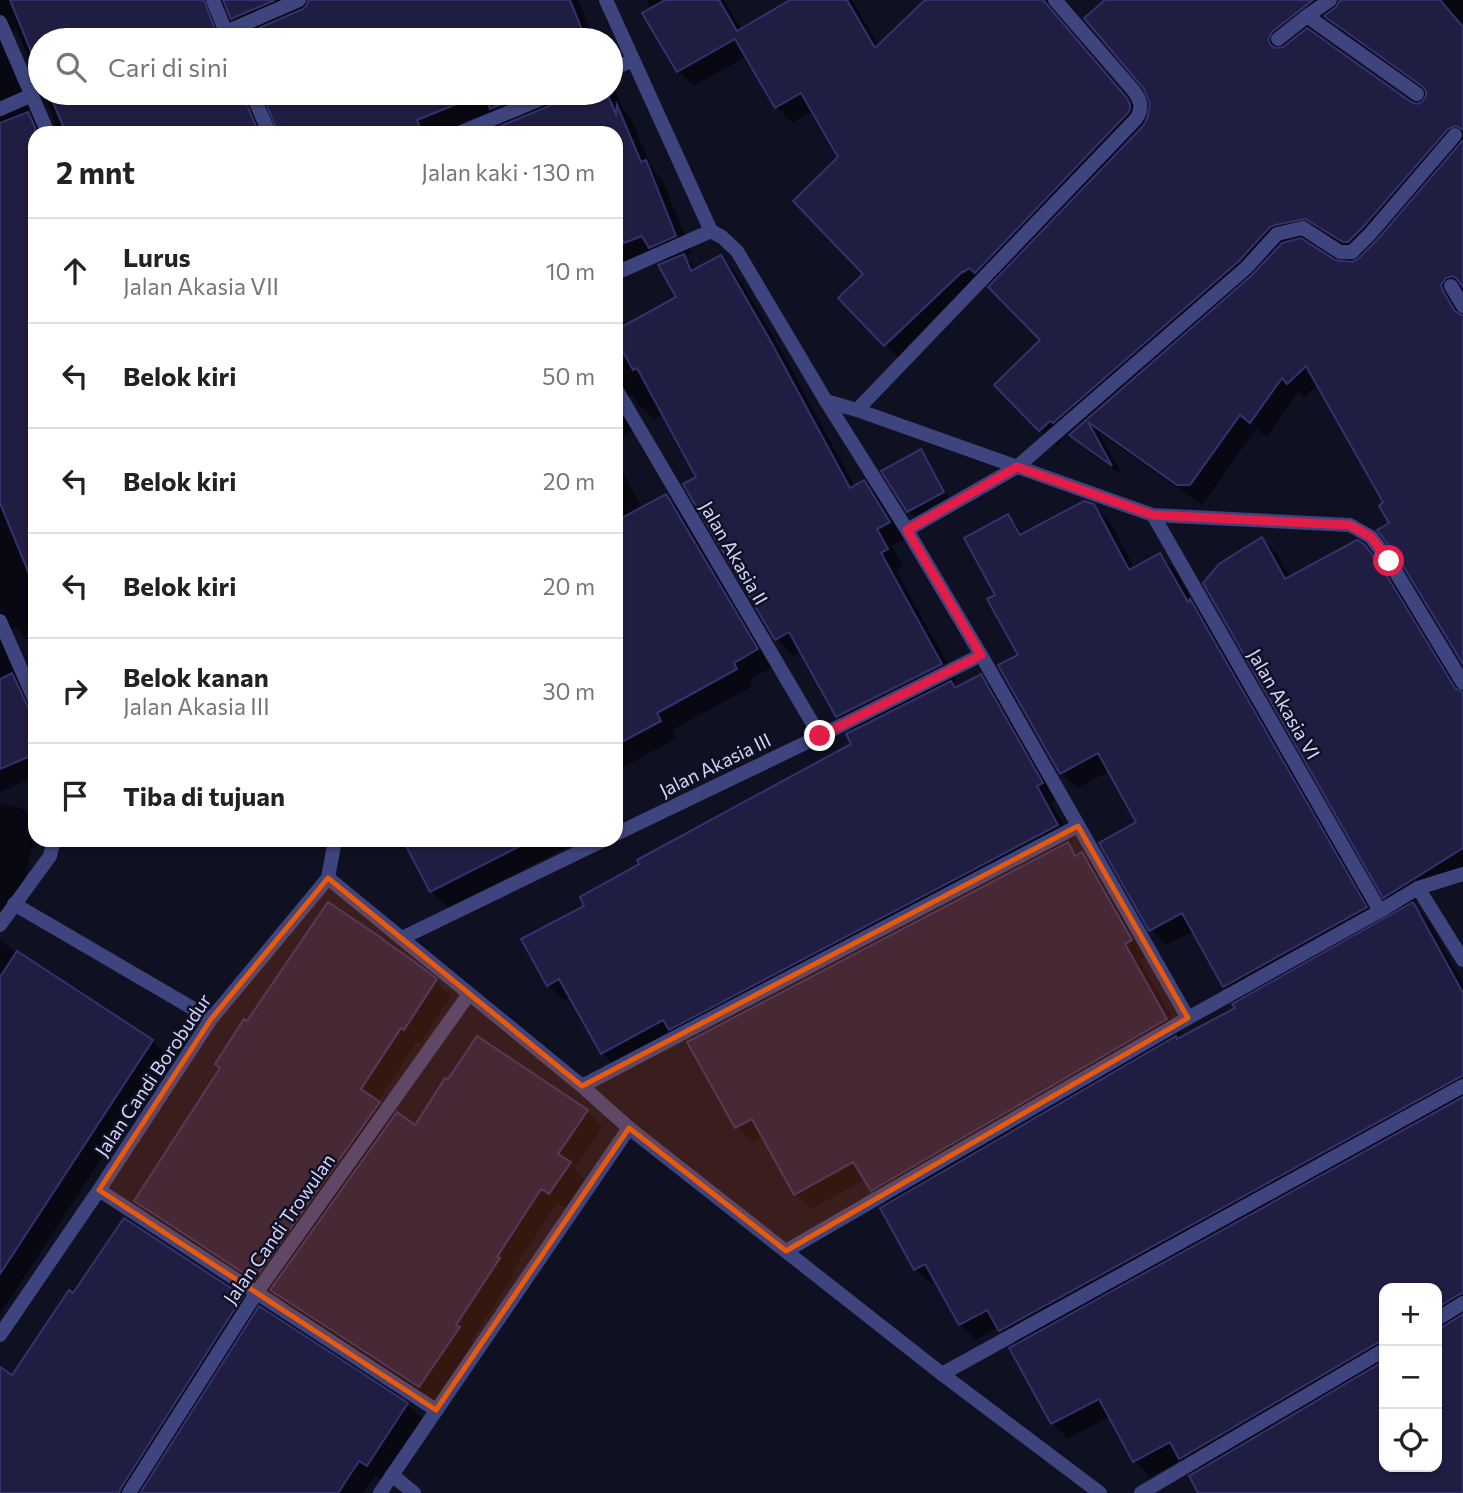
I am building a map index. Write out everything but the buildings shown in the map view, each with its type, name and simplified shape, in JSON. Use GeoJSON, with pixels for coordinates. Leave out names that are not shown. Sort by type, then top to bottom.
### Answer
{"type":"FeatureCollection","features":[{"type":"Feature","properties":{"kind":"street"},"geometry":{"type":"LineString","coordinates":[[213,0],[225,28]]}},
{"type":"Feature","properties":{"kind":"street"},"geometry":{"type":"LineString","coordinates":[[244,28],[299,0]]}},
{"type":"Feature","properties":{"kind":"street"},"geometry":{"type":"LineString","coordinates":[[606,0],[619,28]]}},
{"type":"Feature","properties":{"kind":"street"},"geometry":{"type":"LineString","coordinates":[[857,410],[1140,113],[1142,104],[1134,91],[1055,0]]}},
{"type":"Feature","properties":{"kind":"street"},"geometry":{"type":"LineString","coordinates":[[1278,39],[1330,0]]}},
{"type":"Feature","properties":{"kind":"street"},"geometry":{"type":"LineString","coordinates":[[1307,16],[1417,94]]}},
{"type":"Feature","properties":{"kind":"street"},"geometry":{"type":"LineString","coordinates":[[0,22],[28,85]]}},
{"type":"Feature","properties":{"kind":"street"},"geometry":{"type":"LineString","coordinates":[[623,38],[711,231],[737,251],[907,530],[1188,1018]]}},
{"type":"Feature","properties":{"kind":"street"},"geometry":{"type":"LineString","coordinates":[[623,65],[633,60]]}},
{"type":"Feature","properties":{"kind":"street"},"geometry":{"type":"LineString","coordinates":[[0,109],[28,96]]}},
{"type":"Feature","properties":{"kind":"street"},"geometry":{"type":"LineString","coordinates":[[37,105],[45,126]]}},
{"type":"Feature","properties":{"kind":"street"},"geometry":{"type":"LineString","coordinates":[[257,105],[266,126]]}},
{"type":"Feature","properties":{"kind":"street"},"geometry":{"type":"LineString","coordinates":[[476,126],[526,105]]}},
{"type":"Feature","properties":{"kind":"street"},"geometry":{"type":"LineString","coordinates":[[907,530],[1017,467],[1246,268],[1277,234],[1303,228],[1340,252],[1352,252],[1460,137]]}},
{"type":"Feature","properties":{"kind":"street"},"geometry":{"type":"LineString","coordinates":[[623,270],[711,231]]}},
{"type":"Feature","properties":{"kind":"street"},"geometry":{"type":"LineString","coordinates":[[1451,286],[1463,306]]}},
{"type":"Feature","properties":{"kind":"street","name":"Jalan Akasia II"},"geometry":{"type":"LineString","coordinates":[[623,401],[820,736]]}},
{"type":"Feature","properties":{"kind":"street"},"geometry":{"type":"LineString","coordinates":[[826,401],[1153,515],[1350,525],[1371,537],[1389,561],[1463,683]]}},
{"type":"Feature","properties":{"kind":"street","name":"Jalan Akasia VI"},"geometry":{"type":"LineString","coordinates":[[1153,515],[1381,911]]}},
{"type":"Feature","properties":{"kind":"street"},"geometry":{"type":"LineString","coordinates":[[0,621],[28,685]]}},
{"type":"Feature","properties":{"kind":"street","name":"Jalan Akasia III"},"geometry":{"type":"LineString","coordinates":[[623,829],[820,736],[981,655]]}},
{"type":"Feature","properties":{"kind":"street"},"geometry":{"type":"LineString","coordinates":[[582,1086],[1078,826]]}},
{"type":"Feature","properties":{"kind":"street"},"geometry":{"type":"LineString","coordinates":[[0,925],[50,856],[52,847]]}},
{"type":"Feature","properties":{"kind":"street","name":"Jalan Candi Borobudur"},"geometry":{"type":"LineString","coordinates":[[0,1335],[211,1019],[328,878],[334,847]]}},
{"type":"Feature","properties":{"kind":"street"},"geometry":{"type":"LineString","coordinates":[[402,938],[590,847]]}},
{"type":"Feature","properties":{"kind":"street"},"geometry":{"type":"LineString","coordinates":[[786,1251],[1418,888],[1463,874]]}},
{"type":"Feature","properties":{"kind":"street"},"geometry":{"type":"LineString","coordinates":[[328,878],[582,1086],[629,1128],[942,1374],[1100,1493]]}},
{"type":"Feature","properties":{"kind":"street"},"geometry":{"type":"LineString","coordinates":[[1418,888],[1463,960]]}},
{"type":"Feature","properties":{"kind":"street"},"geometry":{"type":"LineString","coordinates":[[14,904],[211,1019]]}},
{"type":"Feature","properties":{"kind":"street","name":"Jalan Candi Trowulan"},"geometry":{"type":"LineString","coordinates":[[129,1493],[257,1292],[469,994]]}},
{"type":"Feature","properties":{"kind":"street"},"geometry":{"type":"LineString","coordinates":[[942,1374],[1463,1086]]}},
{"type":"Feature","properties":{"kind":"street"},"geometry":{"type":"LineString","coordinates":[[380,1493],[629,1128]]}},
{"type":"Feature","properties":{"kind":"street"},"geometry":{"type":"LineString","coordinates":[[99,1190],[436,1410]]}},
{"type":"Feature","properties":{"kind":"street"},"geometry":{"type":"LineString","coordinates":[[1442,1316],[1463,1303]]}},
{"type":"Feature","properties":{"kind":"street"},"geometry":{"type":"LineString","coordinates":[[1140,1493],[1379,1353]]}},
{"type":"Feature","properties":{"kind":"street"},"geometry":{"type":"LineString","coordinates":[[392,1475],[414,1493]]}},
{"type":"Feature","properties":{"kind":"highlighted area"},"geometry":{"type":"Polygon","coordinates":[[[1078,826],[1188,1018],[786,1251],[629,1128],[436,1410],[99,1190],[211,1019],[328,878],[582,1086],[1078,826]]]}},
{"type":"Feature","properties":{"kind":"route"},"geometry":{"type":"LineString","coordinates":[[820,736],[981,655],[907,530],[1017,467],[1153,515],[1350,525],[1371,537],[1389,561]]}}]}
